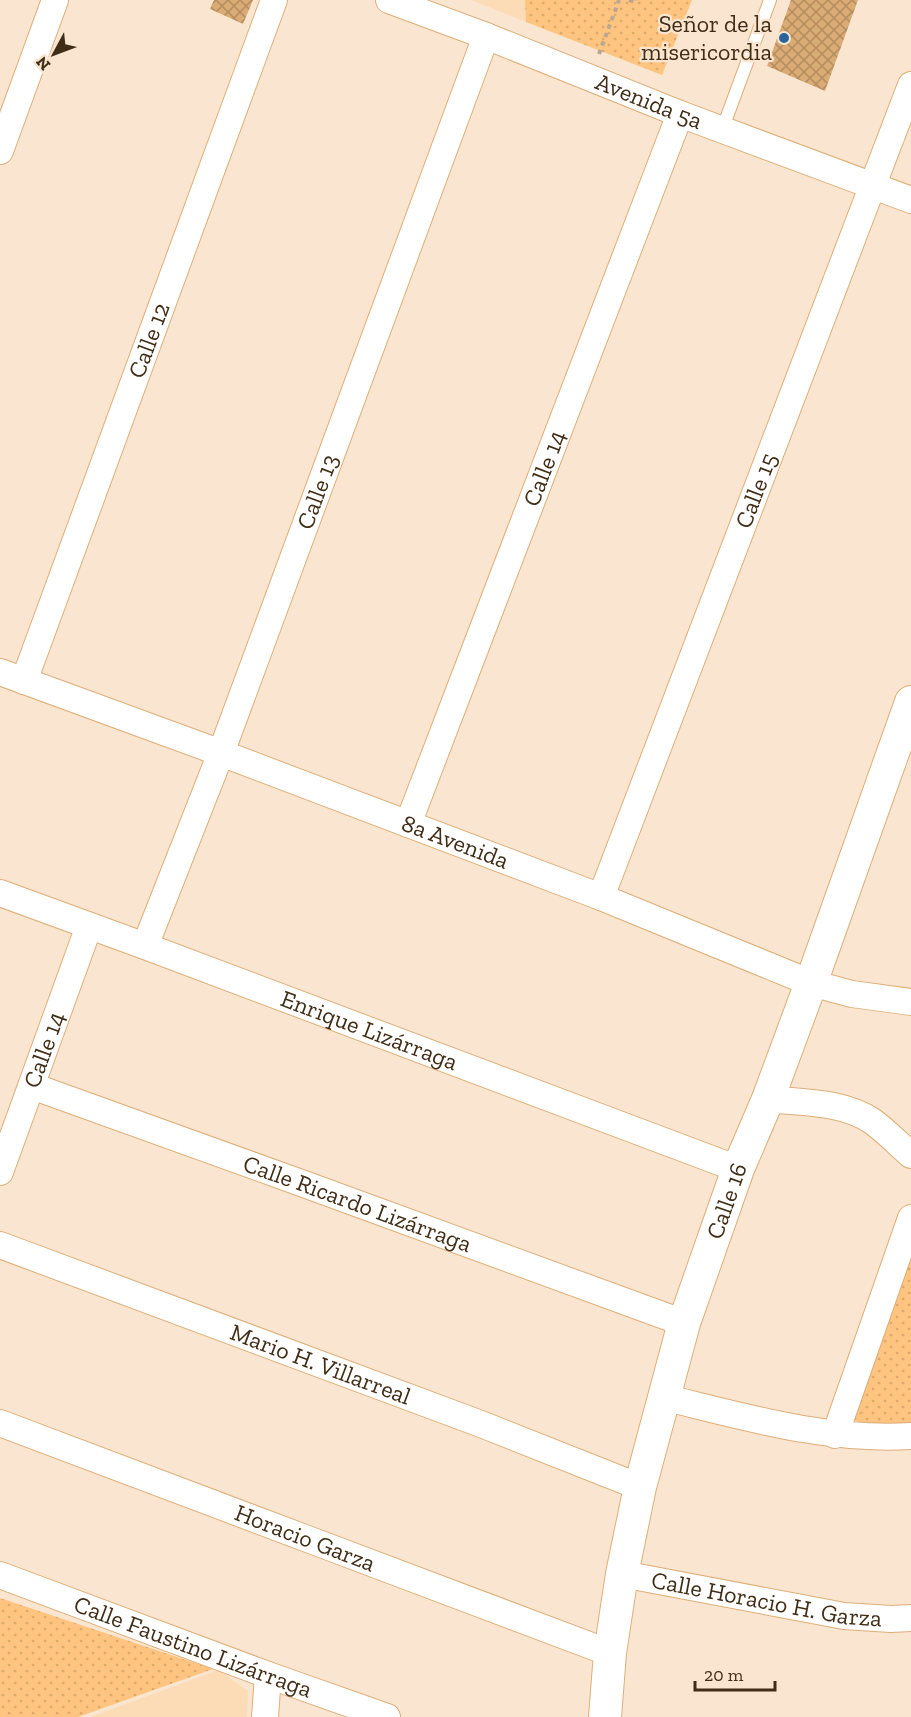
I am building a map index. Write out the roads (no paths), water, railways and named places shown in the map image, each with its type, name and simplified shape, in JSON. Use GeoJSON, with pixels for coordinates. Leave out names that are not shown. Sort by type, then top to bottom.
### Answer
{"type":"FeatureCollection","features":[{"type":"Feature","properties":{"kind":"street"},"geometry":{"type":"LineString","coordinates":[[0,151],[55,0]]}},
{"type":"Feature","properties":{"kind":"street","name":"Calle 12"},"geometry":{"type":"LineString","coordinates":[[24,681],[274,0]]}},
{"type":"Feature","properties":{"kind":"street","name":"Avenida 5a"},"geometry":{"type":"LineString","coordinates":[[389,0],[486,36],[680,114],[911,200]]}},
{"type":"Feature","properties":{"kind":"street","name":"Calle 13"},"geometry":{"type":"LineString","coordinates":[[145,946],[221,753],[486,36]]}},
{"type":"Feature","properties":{"kind":"street","name":"Calle 15"},"geometry":{"type":"LineString","coordinates":[[601,897],[911,85]]}},
{"type":"Feature","properties":{"kind":"street","name":"Calle 14"},"geometry":{"type":"LineString","coordinates":[[408,824],[680,114]]}},
{"type":"Feature","properties":{"kind":"street","name":"8a Avenida"},"geometry":{"type":"LineString","coordinates":[[0,672],[601,897],[811,983],[852,994],[911,1002]]}},
{"type":"Feature","properties":{"kind":"street","name":"Calle 16"},"geometry":{"type":"LineString","coordinates":[[605,1717],[610,1653],[622,1574],[640,1487],[684,1323],[738,1169],[768,1099],[811,983],[911,702]]}},
{"type":"Feature","properties":{"kind":"street","name":"Enrique Lizárraga"},"geometry":{"type":"LineString","coordinates":[[0,894],[145,946],[738,1169]]}},
{"type":"Feature","properties":{"kind":"street","name":"Calle 14"},"geometry":{"type":"LineString","coordinates":[[0,1172],[89,926]]}},
{"type":"Feature","properties":{"kind":"street","name":"Calle Ricardo Lizárraga"},"geometry":{"type":"LineString","coordinates":[[32,1086],[684,1323]]}},
{"type":"Feature","properties":{"kind":"street"},"geometry":{"type":"LineString","coordinates":[[768,1099],[829,1105],[854,1112],[872,1121],[911,1155]]}},
{"type":"Feature","properties":{"kind":"street"},"geometry":{"type":"LineString","coordinates":[[835,1434],[911,1218]]}},
{"type":"Feature","properties":{"kind":"street","name":"Mario H. Villarreal"},"geometry":{"type":"LineString","coordinates":[[0,1245],[470,1420],[640,1487]]}},
{"type":"Feature","properties":{"kind":"street"},"geometry":{"type":"LineString","coordinates":[[663,1397],[781,1425],[835,1434],[911,1436]]}},
{"type":"Feature","properties":{"kind":"street","name":"Horacio Garza"},"geometry":{"type":"LineString","coordinates":[[0,1423],[160,1482],[432,1588],[610,1653]]}},
{"type":"Feature","properties":{"kind":"street","name":"Calle Horacio H. Garza"},"geometry":{"type":"LineString","coordinates":[[622,1574],[844,1616],[891,1620],[911,1618]]}},
{"type":"Feature","properties":{"kind":"street","name":"Calle Faustino Lizárraga"},"geometry":{"type":"LineString","coordinates":[[0,1575],[387,1717]]}},
{"type":"Feature","properties":{"kind":"street"},"geometry":{"type":"LineString","coordinates":[[265,1717],[268,1675]]}},
{"type":"Feature","properties":{"kind":"lane"},"geometry":{"type":"LineString","coordinates":[[722,130],[770,0]]}},
{"type":"Feature","properties":{"kind":"place","name":"Señor de la misericordia"},"geometry":{"type":"Point","coordinates":[784,38]}}]}
